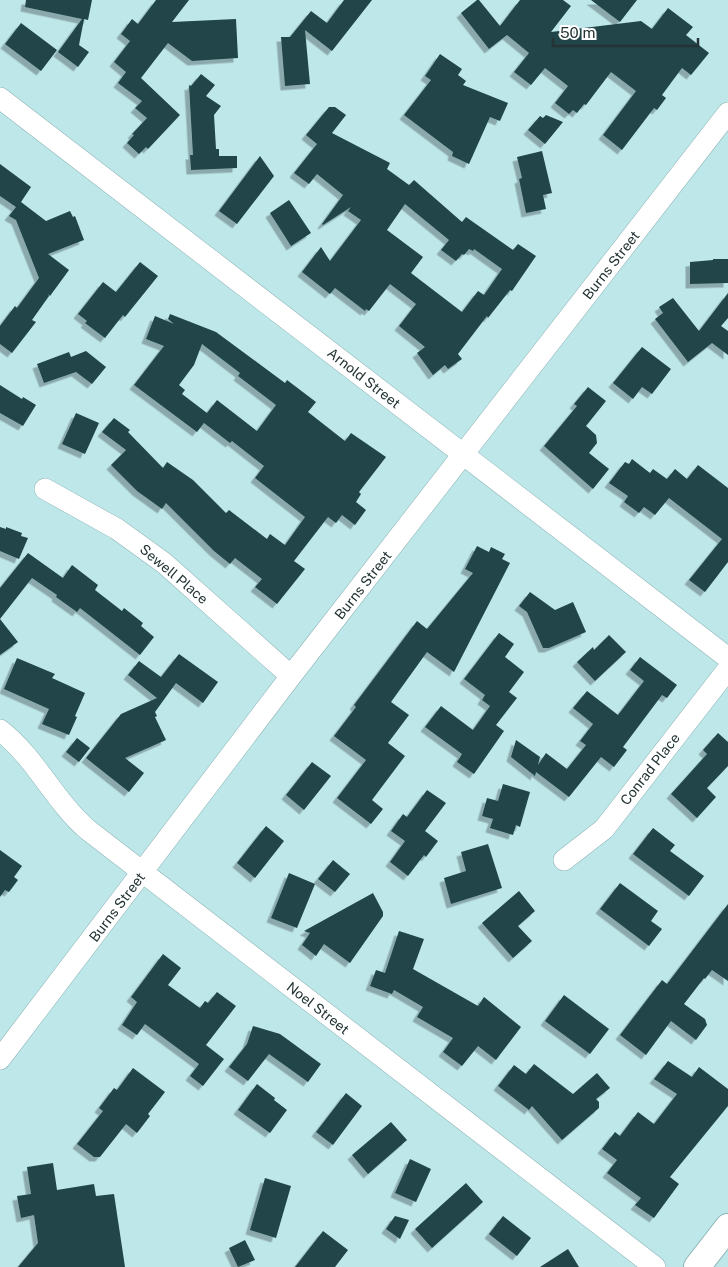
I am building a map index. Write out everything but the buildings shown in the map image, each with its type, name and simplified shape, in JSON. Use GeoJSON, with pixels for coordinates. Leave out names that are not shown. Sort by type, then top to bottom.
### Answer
{"type":"FeatureCollection","features":[{"type":"Feature","properties":{"kind":"street","name":"Arnold Street"},"geometry":{"type":"LineString","coordinates":[[0,98],[728,658]]}},
{"type":"Feature","properties":{"kind":"street","name":"Burns Street"},"geometry":{"type":"LineString","coordinates":[[0,1059],[291,676],[728,112]]}},
{"type":"Feature","properties":{"kind":"street","name":"Sewell Place"},"geometry":{"type":"LineString","coordinates":[[45,488],[117,529],[164,563],[291,676]]}},
{"type":"Feature","properties":{"kind":"street","name":"Conrad Place"},"geometry":{"type":"LineString","coordinates":[[564,860],[604,828],[728,669]]}},
{"type":"Feature","properties":{"kind":"street","name":"Noel Street"},"geometry":{"type":"LineString","coordinates":[[0,730],[14,741],[77,821],[655,1267]]}},
{"type":"Feature","properties":{"kind":"street"},"geometry":{"type":"LineString","coordinates":[[697,1267],[728,1226]]}}]}
